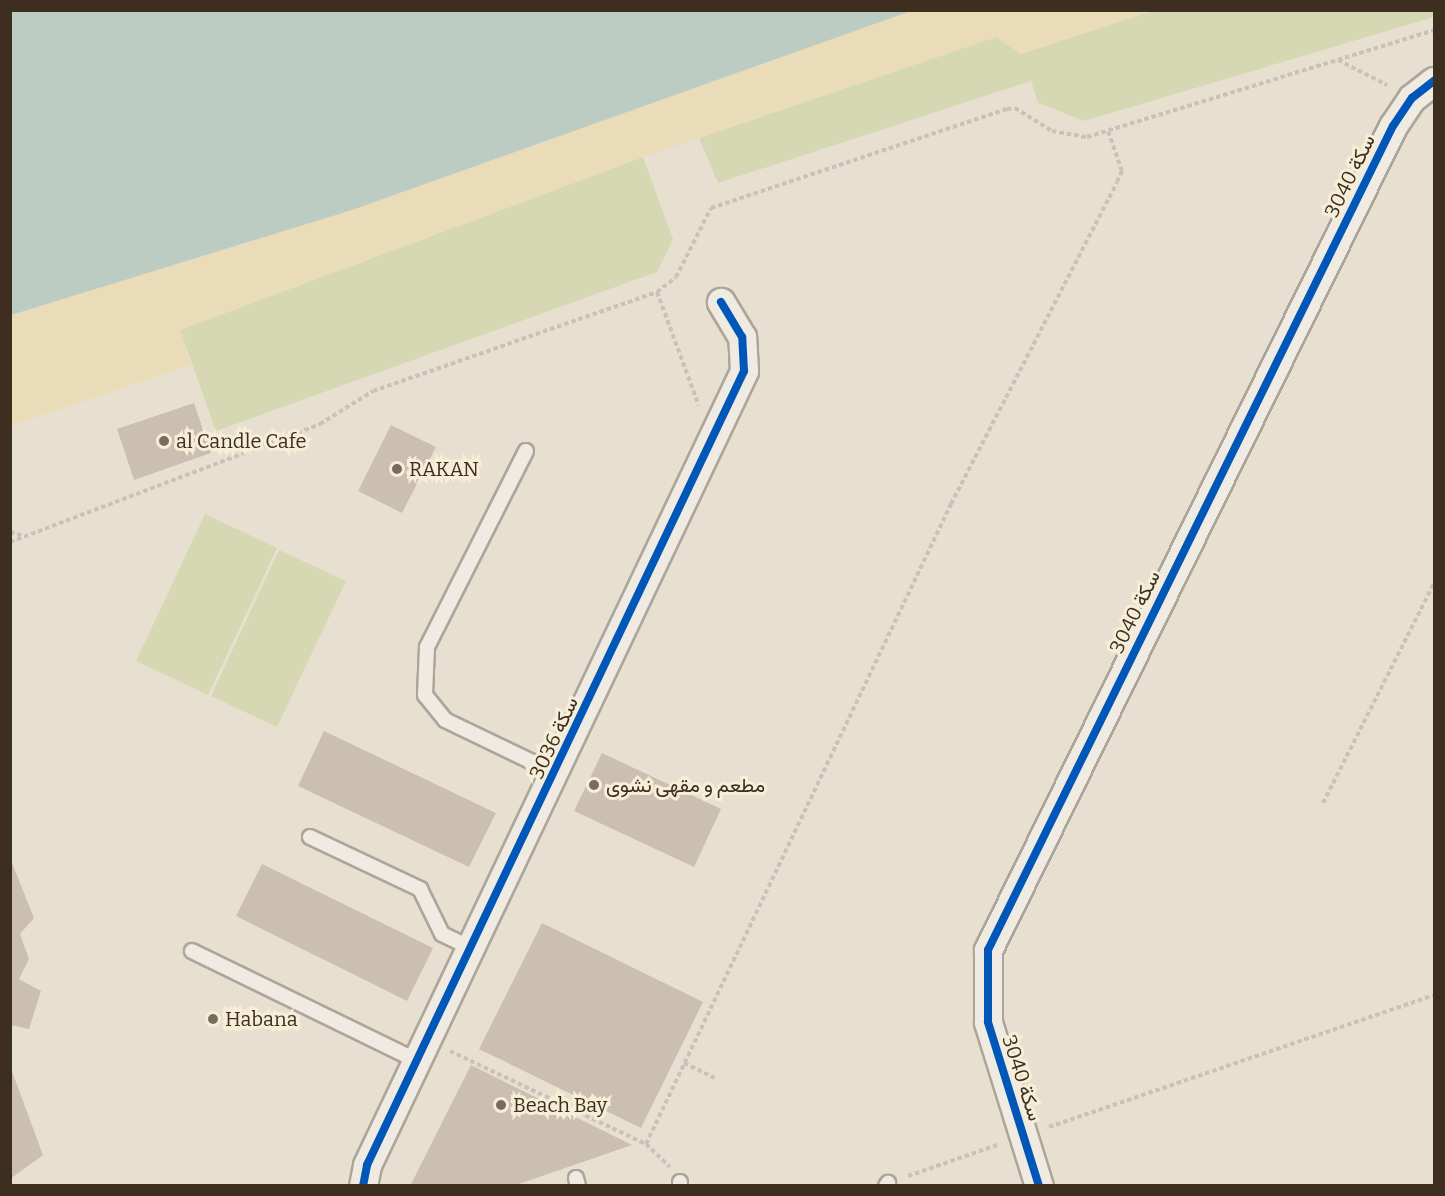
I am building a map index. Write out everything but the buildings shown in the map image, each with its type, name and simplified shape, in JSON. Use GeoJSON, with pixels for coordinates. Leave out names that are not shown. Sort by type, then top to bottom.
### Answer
{"type":"FeatureCollection","features":[{"type":"Feature","properties":{"kind":"street","name":"سكة 3040"},"geometry":{"type":"LineString","coordinates":[[1039,1185],[987,1022],[987,950],[1412,98],[1434,81]]}},
{"type":"Feature","properties":{"kind":"street","name":"سكة 3036"},"geometry":{"type":"LineString","coordinates":[[363,1185],[367,1166],[472,949],[744,371],[742,337],[721,302]]}},
{"type":"Feature","properties":{"kind":"lane"},"geometry":{"type":"LineString","coordinates":[[526,451],[427,647],[425,695],[445,720],[555,773]]}},
{"type":"Feature","properties":{"kind":"lane"},"geometry":{"type":"LineString","coordinates":[[310,837],[420,889],[442,934],[472,949]]}},
{"type":"Feature","properties":{"kind":"lane"},"geometry":{"type":"LineString","coordinates":[[192,951],[423,1050]]}},
{"type":"Feature","properties":{"kind":"path"},"geometry":{"type":"LineString","coordinates":[[10,542],[320,424],[373,392],[657,292],[676,277],[711,208],[1007,109],[1069,135],[1108,131],[1434,30]]}},
{"type":"Feature","properties":{"kind":"path"},"geometry":{"type":"LineString","coordinates":[[1338,59],[1412,98]]}},
{"type":"Feature","properties":{"kind":"path"},"geometry":{"type":"LineString","coordinates":[[646,1144],[951,504],[1117,182],[1122,171],[1108,131]]}},
{"type":"Feature","properties":{"kind":"path"},"geometry":{"type":"LineString","coordinates":[[657,292],[689,377],[691,397],[722,419]]}},
{"type":"Feature","properties":{"kind":"path"},"geometry":{"type":"LineString","coordinates":[[10,532],[26,536]]}},
{"type":"Feature","properties":{"kind":"path"},"geometry":{"type":"LineString","coordinates":[[1323,803],[1434,583]]}},
{"type":"Feature","properties":{"kind":"path"},"geometry":{"type":"LineString","coordinates":[[887,1184],[1434,994]]}},
{"type":"Feature","properties":{"kind":"path"},"geometry":{"type":"LineString","coordinates":[[423,1050],[646,1144],[680,1184]]}},
{"type":"Feature","properties":{"kind":"path"},"geometry":{"type":"LineString","coordinates":[[684,1063],[715,1078]]}},
{"type":"Feature","properties":{"kind":"green space"},"geometry":{"type":"Polygon","coordinates":[[[1152,11],[1434,11],[1434,17],[1084,121],[1038,103],[1031,81],[718,183],[699,138],[996,37],[1021,54],[1152,11]]]}},
{"type":"Feature","properties":{"kind":"green space"},"geometry":{"type":"Polygon","coordinates":[[[643,157],[673,239],[657,272],[216,431],[180,330],[643,157]]]}},
{"type":"Feature","properties":{"kind":"green space"},"geometry":{"type":"Polygon","coordinates":[[[205,514],[277,548],[208,695],[136,661],[205,514]]]}},
{"type":"Feature","properties":{"kind":"green space"},"geometry":{"type":"Polygon","coordinates":[[[279,550],[346,581],[277,727],[211,696],[279,550]]]}},
{"type":"Feature","properties":{"kind":"sand"},"geometry":{"type":"Polygon","coordinates":[[[911,11],[1152,11],[1021,54],[996,37],[643,157],[180,330],[191,365],[11,426],[10,315],[352,210],[911,11]]]}},
{"type":"Feature","properties":{"kind":"shaded area"},"geometry":{"type":"Polygon","coordinates":[[[11,10],[911,11],[352,210],[11,315],[11,10]]]}},
{"type":"Feature","properties":{"kind":"cycle path"},"geometry":{"type":"LineString","coordinates":[[1039,1186],[988,1022],[988,950],[1393,126],[1412,98],[1434,81]]}},
{"type":"Feature","properties":{"kind":"cycle path"},"geometry":{"type":"LineString","coordinates":[[363,1186],[367,1165],[744,371],[742,337],[721,302]]}},
{"type":"Feature","properties":{"kind":"place","name":"al Candle Cafe"},"geometry":{"type":"Point","coordinates":[164,441]}},
{"type":"Feature","properties":{"kind":"place","name":"RAKAN"},"geometry":{"type":"Point","coordinates":[397,469]}},
{"type":"Feature","properties":{"kind":"place","name":"مطعم و مقهى نشوى"},"geometry":{"type":"Point","coordinates":[594,785]}},
{"type":"Feature","properties":{"kind":"place","name":"Habana"},"geometry":{"type":"Point","coordinates":[213,1019]}},
{"type":"Feature","properties":{"kind":"place","name":"Beach Bay"},"geometry":{"type":"Point","coordinates":[501,1105]}}]}
